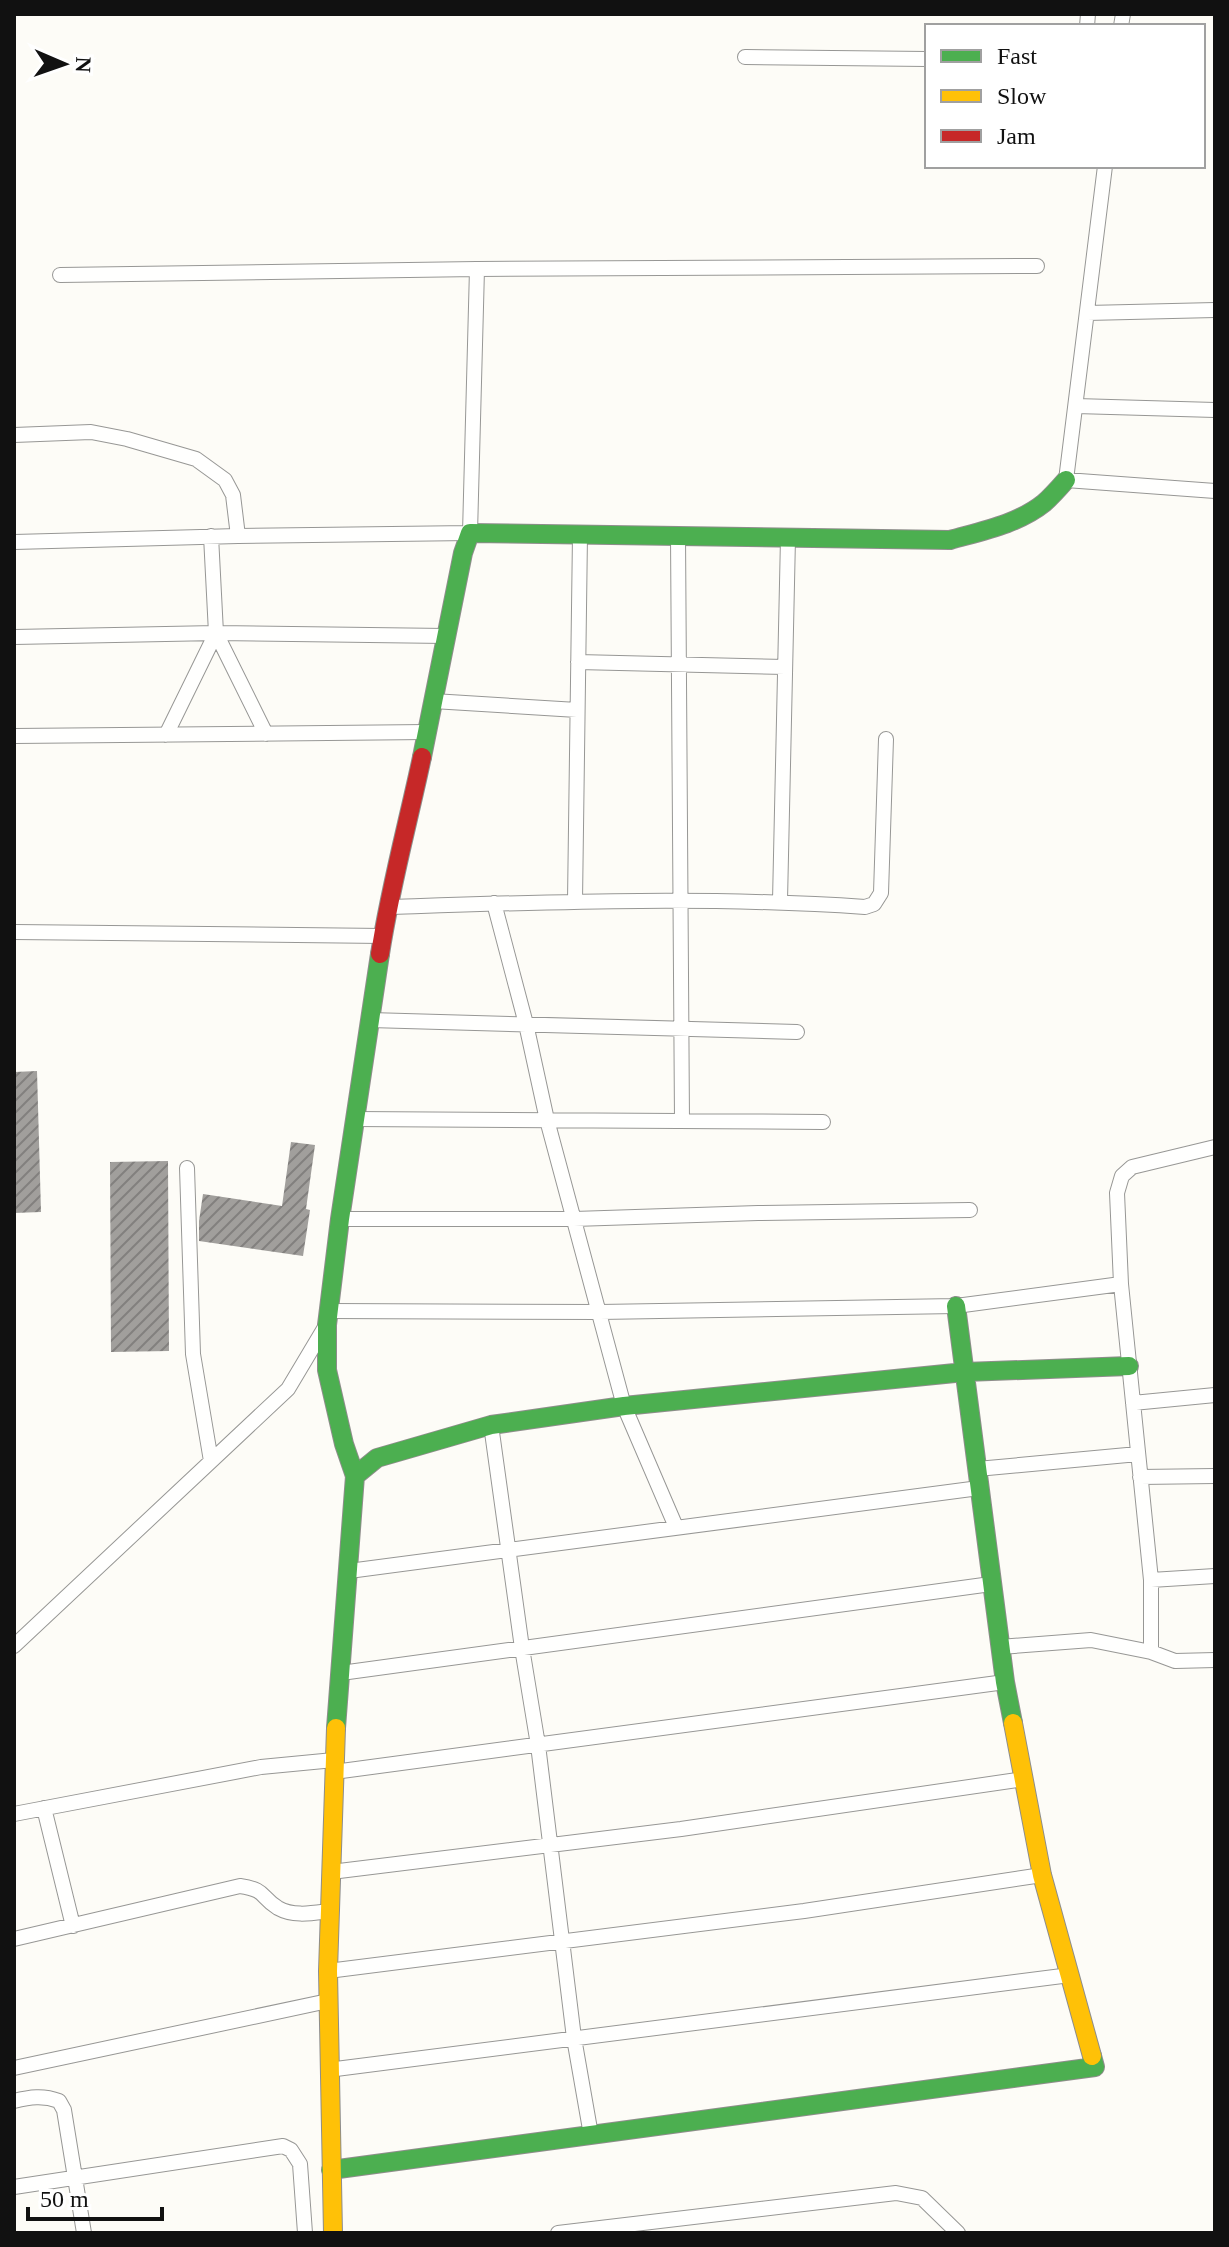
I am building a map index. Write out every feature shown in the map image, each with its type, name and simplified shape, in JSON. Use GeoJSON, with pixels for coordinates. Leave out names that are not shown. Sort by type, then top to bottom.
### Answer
{"type":"FeatureCollection","features":[{"type":"Feature","properties":{"kind":"street"},"geometry":{"type":"LineString","coordinates":[[745,57],[925,59]]}},
{"type":"Feature","properties":{"kind":"street"},"geometry":{"type":"LineString","coordinates":[[14,542],[470,533],[950,540],[998,527],[1045,502],[1066,480],[1105,168]]}},
{"type":"Feature","properties":{"kind":"street"},"geometry":{"type":"LineString","coordinates":[[60,275],[1037,266]]}},
{"type":"Feature","properties":{"kind":"street"},"geometry":{"type":"LineString","coordinates":[[333,2233],[328,1971],[334,1766],[355,1476],[344,1444],[327,1370],[328,1318],[354,1119],[387,907],[408,825],[463,553],[470,533],[477,269]]}},
{"type":"Feature","properties":{"kind":"street"},"geometry":{"type":"LineString","coordinates":[[1087,313],[1215,310]]}},
{"type":"Feature","properties":{"kind":"street"},"geometry":{"type":"LineString","coordinates":[[1076,406],[1215,410]]}},
{"type":"Feature","properties":{"kind":"street"},"geometry":{"type":"LineString","coordinates":[[14,435],[91,432],[196,459],[225,480],[233,495],[238,536]]}},
{"type":"Feature","properties":{"kind":"street"},"geometry":{"type":"LineString","coordinates":[[1066,480],[1215,491]]}},
{"type":"Feature","properties":{"kind":"street"},"geometry":{"type":"LineString","coordinates":[[575,901],[580,535]]}},
{"type":"Feature","properties":{"kind":"street"},"geometry":{"type":"LineString","coordinates":[[211,536],[216,633],[266,734]]}},
{"type":"Feature","properties":{"kind":"street"},"geometry":{"type":"LineString","coordinates":[[678,536],[682,1121]]}},
{"type":"Feature","properties":{"kind":"street"},"geometry":{"type":"LineString","coordinates":[[780,901],[788,538]]}},
{"type":"Feature","properties":{"kind":"street"},"geometry":{"type":"LineString","coordinates":[[14,637],[216,633],[446,636]]}},
{"type":"Feature","properties":{"kind":"street"},"geometry":{"type":"LineString","coordinates":[[166,735],[216,633]]}},
{"type":"Feature","properties":{"kind":"street"},"geometry":{"type":"LineString","coordinates":[[578,662],[785,667]]}},
{"type":"Feature","properties":{"kind":"street"},"geometry":{"type":"LineString","coordinates":[[433,701],[577,710]]}},
{"type":"Feature","properties":{"kind":"street"},"geometry":{"type":"LineString","coordinates":[[14,736],[427,732]]}},
{"type":"Feature","properties":{"kind":"street"},"geometry":{"type":"LineString","coordinates":[[387,907],[575,901],[780,901],[865,907],[874,904],[881,893],[886,739]]}},
{"type":"Feature","properties":{"kind":"street"},"geometry":{"type":"LineString","coordinates":[[494,903],[547,1120],[624,1406],[676,1527]]}},
{"type":"Feature","properties":{"kind":"street"},"geometry":{"type":"LineString","coordinates":[[14,932],[383,936]]}},
{"type":"Feature","properties":{"kind":"street"},"geometry":{"type":"LineString","coordinates":[[370,1020],[797,1032]]}},
{"type":"Feature","properties":{"kind":"street"},"geometry":{"type":"LineString","coordinates":[[354,1119],[823,1122]]}},
{"type":"Feature","properties":{"kind":"street"},"geometry":{"type":"LineString","coordinates":[[1151,1652],[1151,1580],[1121,1284],[1117,1193],[1122,1176],[1132,1167],[1215,1147]]}},
{"type":"Feature","properties":{"kind":"street"},"geometry":{"type":"LineString","coordinates":[[187,1168],[193,1354],[211,1461]]}},
{"type":"Feature","properties":{"kind":"street"},"geometry":{"type":"LineString","coordinates":[[340,1219],[574,1219],[970,1210]]}},
{"type":"Feature","properties":{"kind":"street"},"geometry":{"type":"LineString","coordinates":[[328,1318],[956,1306],[1121,1284]]}},
{"type":"Feature","properties":{"kind":"street"},"geometry":{"type":"LineString","coordinates":[[331,2170],[1095,2067],[1042,1875],[1005,1682],[956,1306]]}},
{"type":"Feature","properties":{"kind":"street"},"geometry":{"type":"LineString","coordinates":[[14,1646],[288,1389],[328,1318]]}},
{"type":"Feature","properties":{"kind":"street"},"geometry":{"type":"LineString","coordinates":[[355,1476],[377,1458],[491,1425],[624,1406],[965,1372],[1129,1366]]}},
{"type":"Feature","properties":{"kind":"street"},"geometry":{"type":"LineString","coordinates":[[1133,1403],[1215,1395]]}},
{"type":"Feature","properties":{"kind":"street"},"geometry":{"type":"LineString","coordinates":[[491,1425],[538,1745],[574,2038],[591,2135]]}},
{"type":"Feature","properties":{"kind":"street"},"geometry":{"type":"LineString","coordinates":[[349,1571],[676,1527],[1138,1454]]}},
{"type":"Feature","properties":{"kind":"street"},"geometry":{"type":"LineString","coordinates":[[1140,1477],[1215,1476]]}},
{"type":"Feature","properties":{"kind":"street"},"geometry":{"type":"LineString","coordinates":[[1151,1580],[1215,1576]]}},
{"type":"Feature","properties":{"kind":"street"},"geometry":{"type":"LineString","coordinates":[[341,1673],[991,1584]]}},
{"type":"Feature","properties":{"kind":"street"},"geometry":{"type":"LineString","coordinates":[[1000,1647],[1091,1640],[1151,1652],[1175,1661],[1215,1660]]}},
{"type":"Feature","properties":{"kind":"street"},"geometry":{"type":"LineString","coordinates":[[14,1814],[261,1767],[334,1766],[538,1745],[1005,1682]]}},
{"type":"Feature","properties":{"kind":"street"},"geometry":{"type":"LineString","coordinates":[[331,1872],[681,1829],[1024,1779]]}},
{"type":"Feature","properties":{"kind":"street"},"geometry":{"type":"LineString","coordinates":[[44,1808],[73,1926]]}},
{"type":"Feature","properties":{"kind":"street"},"geometry":{"type":"LineString","coordinates":[[328,1971],[804,1911],[1042,1875]]}},
{"type":"Feature","properties":{"kind":"street"},"geometry":{"type":"LineString","coordinates":[[14,1939],[240,1886],[257,1889],[279,1908],[301,1914],[330,1911]]}},
{"type":"Feature","properties":{"kind":"street"},"geometry":{"type":"LineString","coordinates":[[328,2070],[1070,1975]]}},
{"type":"Feature","properties":{"kind":"street"},"geometry":{"type":"LineString","coordinates":[[14,2068],[328,2001]]}},
{"type":"Feature","properties":{"kind":"street"},"geometry":{"type":"LineString","coordinates":[[14,2101],[47,2096],[59,2101],[64,2110],[84,2233]]}},
{"type":"Feature","properties":{"kind":"street"},"geometry":{"type":"LineString","coordinates":[[14,2187],[283,2146],[291,2150],[300,2164],[305,2233]]}},
{"type":"Feature","properties":{"kind":"street"},"geometry":{"type":"LineString","coordinates":[[558,2233],[896,2193],[922,2198],[958,2233]]}},
{"type":"Feature","properties":{"kind":"building"},"geometry":{"type":"Polygon","coordinates":[[[37,1071],[41,1212],[14,1213],[14,1072],[37,1071]]]}},
{"type":"Feature","properties":{"kind":"building"},"geometry":{"type":"Polygon","coordinates":[[[291,1142],[315,1145],[303,1256],[199,1241],[203,1194],[282,1206],[291,1142]]]}},
{"type":"Feature","properties":{"kind":"building"},"geometry":{"type":"Polygon","coordinates":[[[168,1161],[169,1351],[111,1352],[110,1162],[168,1161]]]}},
{"type":"Feature","properties":{"kind":"traffic: fast"},"geometry":{"type":"LineString","coordinates":[[422,757],[463,553],[470,533],[950,540],[1023,516],[1044,503],[1066,480]]}},
{"type":"Feature","properties":{"kind":"traffic: fast"},"geometry":{"type":"LineString","coordinates":[[355,1476],[344,1444],[327,1370],[327,1325],[380,954]]}},
{"type":"Feature","properties":{"kind":"traffic: fast"},"geometry":{"type":"LineString","coordinates":[[956,1306],[1013,1723]]}},
{"type":"Feature","properties":{"kind":"traffic: fast"},"geometry":{"type":"LineString","coordinates":[[336,1728],[355,1476],[377,1458],[491,1425],[624,1406],[965,1372],[1129,1366]]}},
{"type":"Feature","properties":{"kind":"traffic: fast"},"geometry":{"type":"LineString","coordinates":[[331,2170],[1095,2067],[1092,2056]]}},
{"type":"Feature","properties":{"kind":"traffic: slow"},"geometry":{"type":"LineString","coordinates":[[1013,1723],[1042,1875],[1092,2056]]}},
{"type":"Feature","properties":{"kind":"traffic: slow"},"geometry":{"type":"LineString","coordinates":[[333,2233],[328,1971],[336,1728]]}},
{"type":"Feature","properties":{"kind":"traffic: jam"},"geometry":{"type":"LineString","coordinates":[[380,954],[422,757]]}}]}
